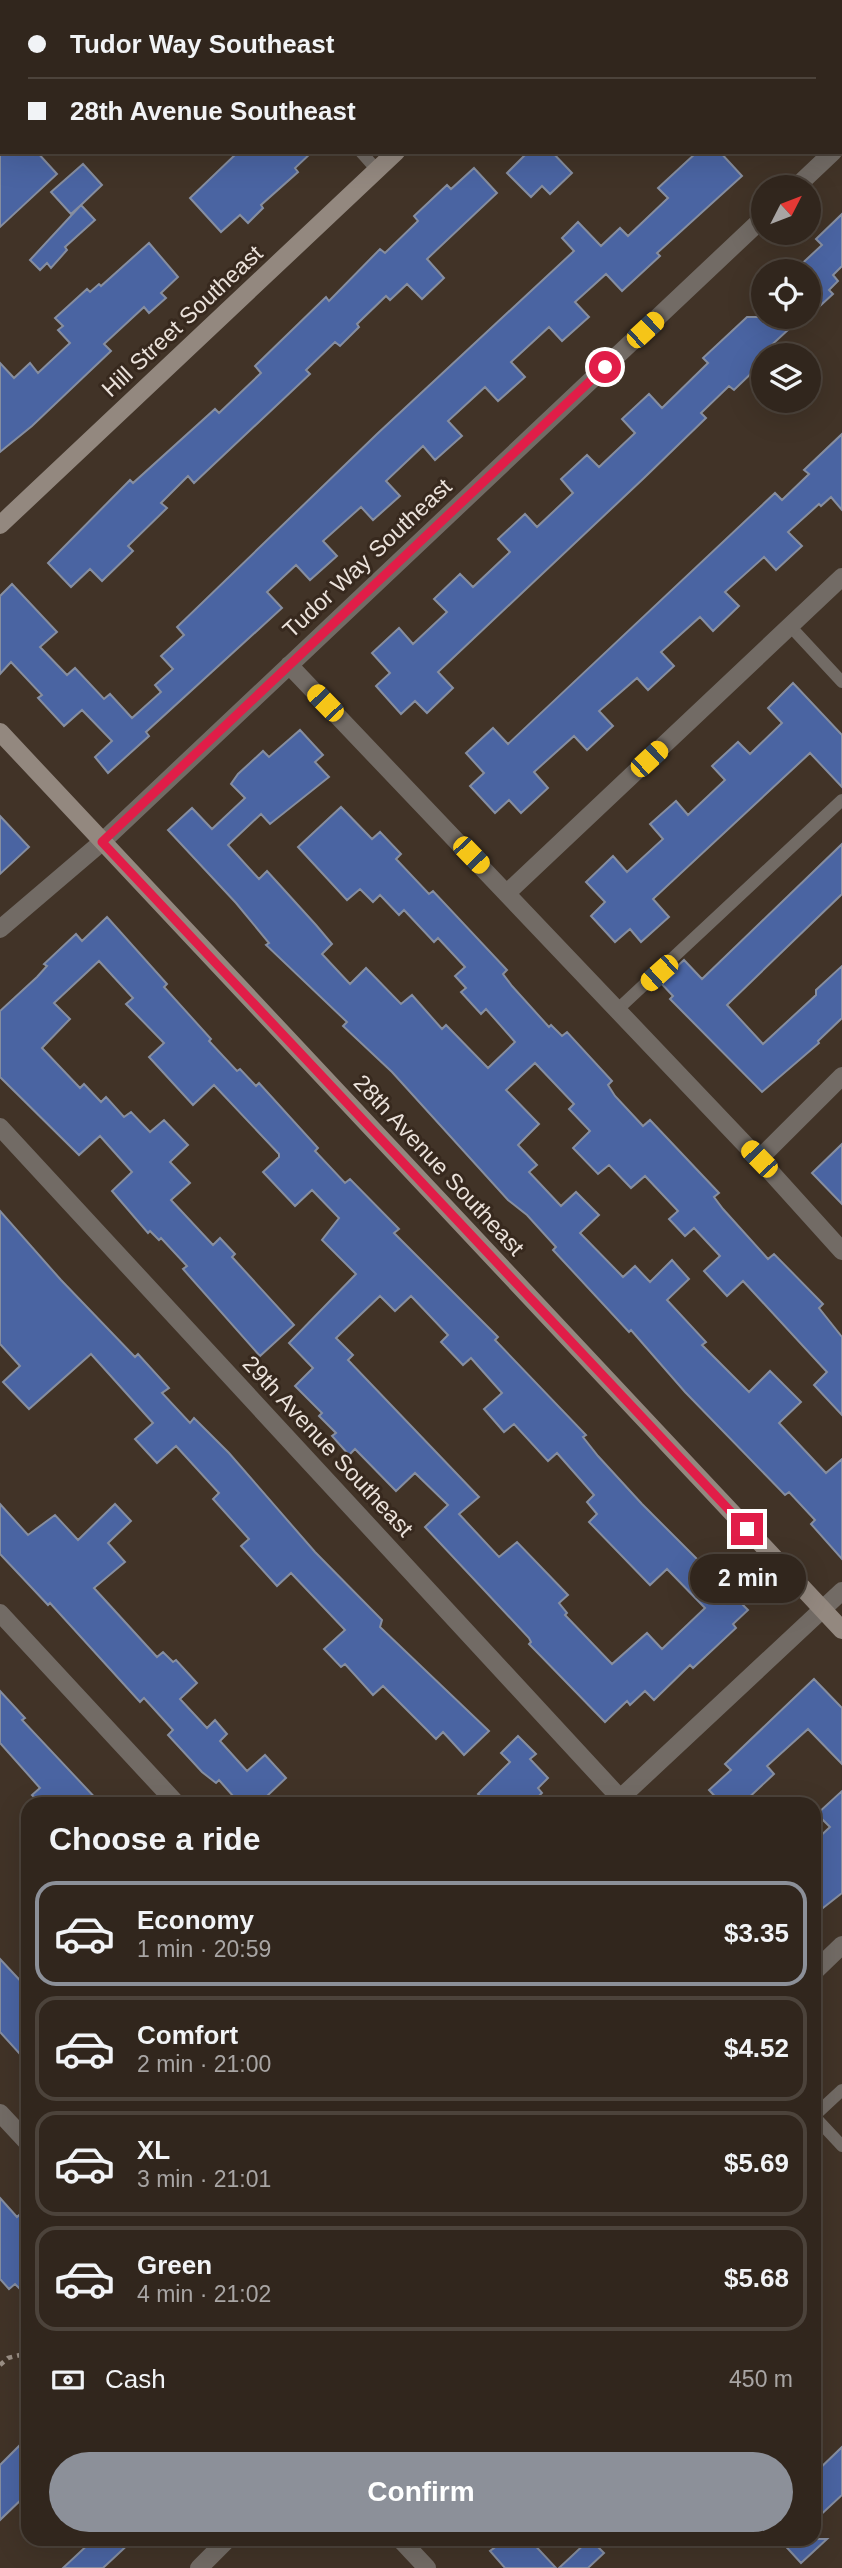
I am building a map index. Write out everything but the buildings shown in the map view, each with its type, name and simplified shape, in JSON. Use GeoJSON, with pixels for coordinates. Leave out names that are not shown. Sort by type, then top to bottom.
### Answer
{"type":"FeatureCollection","features":[{"type":"Feature","properties":{"kind":"street","name":"Hill Street Southeast"},"geometry":{"type":"LineString","coordinates":[[0,525],[394,154]]}},
{"type":"Feature","properties":{"kind":"street"},"geometry":{"type":"LineString","coordinates":[[809,175],[831,154]]}},
{"type":"Feature","properties":{"kind":"street","name":"Tudor Way Southeast"},"geometry":{"type":"LineString","coordinates":[[0,929],[102,842],[751,229]]}},
{"type":"Feature","properties":{"kind":"street"},"geometry":{"type":"LineString","coordinates":[[507,893],[842,577]]}},
{"type":"Feature","properties":{"kind":"street"},"geometry":{"type":"LineString","coordinates":[[289,665],[759,1159],[842,1251]]}},
{"type":"Feature","properties":{"kind":"street","name":"28th Avenue Southeast"},"geometry":{"type":"LineString","coordinates":[[0,732],[842,1630]]}},
{"type":"Feature","properties":{"kind":"street"},"geometry":{"type":"LineString","coordinates":[[759,1159],[842,1076]]}},
{"type":"Feature","properties":{"kind":"street","name":"29th Avenue Southeast"},"geometry":{"type":"LineString","coordinates":[[0,1127],[613,1797]]}},
{"type":"Feature","properties":{"kind":"street"},"geometry":{"type":"LineString","coordinates":[[621,1797],[842,1591]]}},
{"type":"Feature","properties":{"kind":"street"},"geometry":{"type":"LineString","coordinates":[[0,1613],[171,1797]]}},
{"type":"Feature","properties":{"kind":"street"},"geometry":{"type":"LineString","coordinates":[[821,1965],[842,1945]]}},
{"type":"Feature","properties":{"kind":"street"},"geometry":{"type":"LineString","coordinates":[[0,2113],[21,2136]]}},
{"type":"Feature","properties":{"kind":"street"},"geometry":{"type":"LineString","coordinates":[[199,2568],[221,2546]]}},
{"type":"Feature","properties":{"kind":"street"},"geometry":{"type":"LineString","coordinates":[[407,2546],[427,2568]]}},
{"type":"Feature","properties":{"kind":"lane"},"geometry":{"type":"LineString","coordinates":[[363,154],[377,170]]}},
{"type":"Feature","properties":{"kind":"lane"},"geometry":{"type":"LineString","coordinates":[[790,625],[842,682]]}},
{"type":"Feature","properties":{"kind":"lane"},"geometry":{"type":"LineString","coordinates":[[617,1010],[842,800]]}},
{"type":"Feature","properties":{"kind":"lane"},"geometry":{"type":"LineString","coordinates":[[821,2110],[842,2090]]}},
{"type":"Feature","properties":{"kind":"lane"},"geometry":{"type":"LineString","coordinates":[[821,2124],[842,2146]]}},
{"type":"Feature","properties":{"kind":"path"},"geometry":{"type":"LineString","coordinates":[[0,2365],[8,2358],[21,2355]]}},
{"type":"Feature","properties":{"kind":"route"},"geometry":{"type":"LineString","coordinates":[[605,367],[102,842],[747,1529]]}}]}
